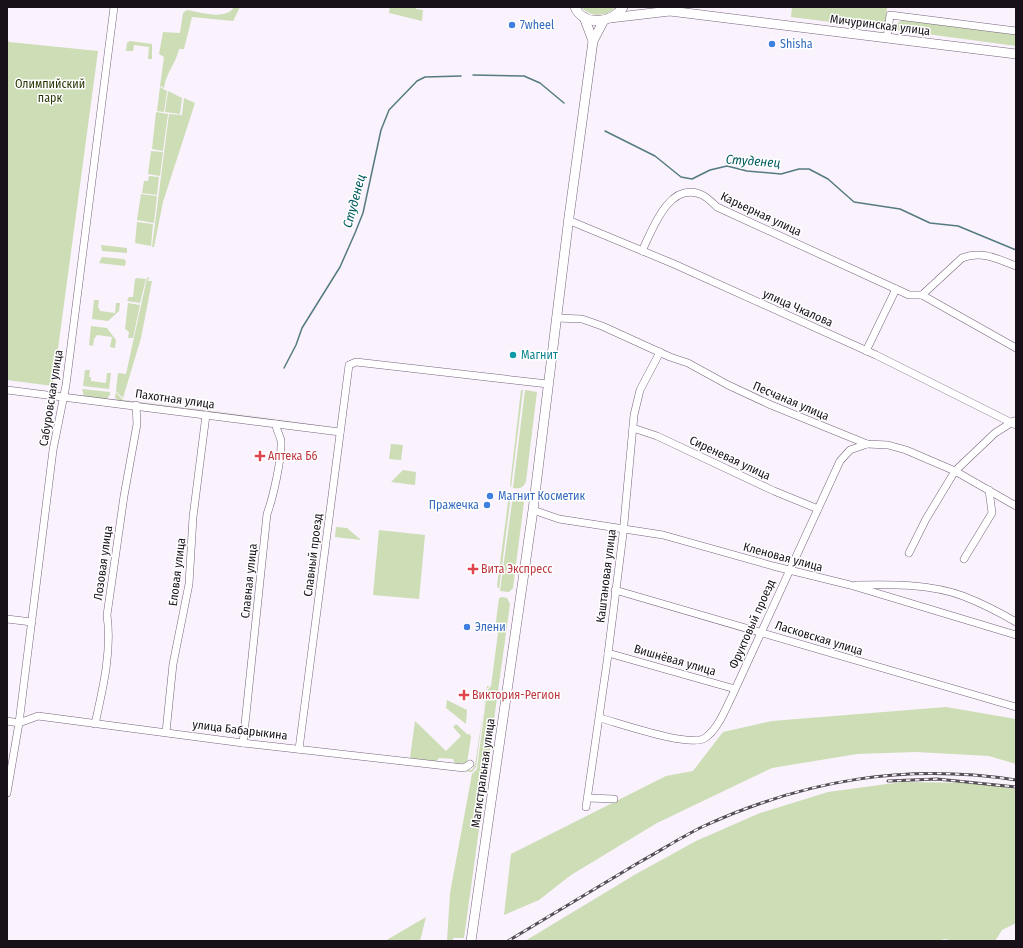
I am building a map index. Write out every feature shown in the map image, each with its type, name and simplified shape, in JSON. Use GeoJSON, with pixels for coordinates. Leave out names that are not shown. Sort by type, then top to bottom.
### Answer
{"type":"FeatureCollection","features":[{"type":"Feature","properties":{"kind":"main road"},"geometry":{"type":"LineString","coordinates":[[593,41],[607,19],[616,15],[623,7]]}},
{"type":"Feature","properties":{"kind":"main road","name":"Мичуринская улица"},"geometry":{"type":"LineString","coordinates":[[661,7],[670,11]]}},
{"type":"Feature","properties":{"kind":"main road"},"geometry":{"type":"LineString","coordinates":[[575,8],[584,17],[593,41]]}},
{"type":"Feature","properties":{"kind":"main road","name":"Мичуринская улица"},"geometry":{"type":"LineString","coordinates":[[584,17],[607,19],[670,11],[1016,54]]}},
{"type":"Feature","properties":{"kind":"main road","name":"Магистральная улица"},"geometry":{"type":"LineString","coordinates":[[471,941],[538,511],[548,384],[568,220],[593,41]]}},
{"type":"Feature","properties":{"kind":"street","name":"Сабуровская улица"},"geometry":{"type":"LineString","coordinates":[[7,793],[19,723],[53,450],[64,397],[114,7]]}},
{"type":"Feature","properties":{"kind":"street"},"geometry":{"type":"LineString","coordinates":[[887,38],[890,15],[1016,31]]}},
{"type":"Feature","properties":{"kind":"street","name":"Карьерная улица"},"geometry":{"type":"LineString","coordinates":[[642,251],[663,209],[675,197],[694,193],[705,197],[717,207],[909,295],[922,295],[1016,348]]}},
{"type":"Feature","properties":{"kind":"street","name":"улица Чкалова"},"geometry":{"type":"LineString","coordinates":[[568,220],[642,251],[866,351],[1015,422]]}},
{"type":"Feature","properties":{"kind":"street"},"geometry":{"type":"LineString","coordinates":[[922,295],[962,258],[970,254],[980,253],[1016,266]]}},
{"type":"Feature","properties":{"kind":"street"},"geometry":{"type":"LineString","coordinates":[[866,351],[896,289]]}},
{"type":"Feature","properties":{"kind":"street","name":"Песчаная улица"},"geometry":{"type":"LineString","coordinates":[[556,318],[582,319],[602,326],[688,363],[722,382],[771,405],[867,444],[900,448],[955,471],[1016,506]]}},
{"type":"Feature","properties":{"kind":"street","name":"Каштановая улица"},"geometry":{"type":"LineString","coordinates":[[586,807],[608,654],[633,428],[640,390],[660,352]]}},
{"type":"Feature","properties":{"kind":"street","name":"Славный проезд"},"geometry":{"type":"LineString","coordinates":[[299,749],[348,368],[350,363],[356,362],[548,384]]}},
{"type":"Feature","properties":{"kind":"street","name":"Пахотная улица"},"geometry":{"type":"LineString","coordinates":[[7,390],[136,405],[340,432]]}},
{"type":"Feature","properties":{"kind":"street","name":"Лозовая улица"},"geometry":{"type":"LineString","coordinates":[[95,724],[103,689],[109,633],[107,615],[124,496],[137,424],[136,405]]}},
{"type":"Feature","properties":{"kind":"street","name":"Еловая улица"},"geometry":{"type":"LineString","coordinates":[[166,732],[173,664],[189,584],[193,517],[206,415]]}},
{"type":"Feature","properties":{"kind":"street"},"geometry":{"type":"LineString","coordinates":[[909,553],[926,519],[955,471],[1003,426],[1015,422]]}},
{"type":"Feature","properties":{"kind":"street","name":"Славная улица"},"geometry":{"type":"LineString","coordinates":[[243,742],[267,514],[273,499],[281,441],[276,429],[276,424]]}},
{"type":"Feature","properties":{"kind":"street","name":"Сиреневая улица"},"geometry":{"type":"LineString","coordinates":[[633,428],[657,436],[774,491],[818,509]]}},
{"type":"Feature","properties":{"kind":"street","name":"Фруктовый проезд"},"geometry":{"type":"LineString","coordinates":[[600,718],[684,740],[701,740],[711,732],[722,716],[735,689],[789,569],[842,457],[851,449],[867,444]]}},
{"type":"Feature","properties":{"kind":"street"},"geometry":{"type":"LineString","coordinates":[[964,559],[992,513],[989,490]]}},
{"type":"Feature","properties":{"kind":"street","name":"Кленовая улица"},"geometry":{"type":"LineString","coordinates":[[538,511],[559,519],[663,535],[850,585],[1016,635]]}},
{"type":"Feature","properties":{"kind":"street"},"geometry":{"type":"LineString","coordinates":[[850,585],[900,585],[950,592],[976,601],[1016,622]]}},
{"type":"Feature","properties":{"kind":"street","name":"Ласковская улица"},"geometry":{"type":"LineString","coordinates":[[615,590],[1016,706]]}},
{"type":"Feature","properties":{"kind":"street"},"geometry":{"type":"LineString","coordinates":[[7,619],[32,622]]}},
{"type":"Feature","properties":{"kind":"street","name":"Вишнёвая улица"},"geometry":{"type":"LineString","coordinates":[[608,654],[735,689]]}},
{"type":"Feature","properties":{"kind":"street","name":"улица Бабарыкина"},"geometry":{"type":"LineString","coordinates":[[7,721],[19,723],[38,716],[464,768],[470,764]]}},
{"type":"Feature","properties":{"kind":"street"},"geometry":{"type":"LineString","coordinates":[[588,798],[614,799]]}},
{"type":"Feature","properties":{"kind":"green space"},"geometry":{"type":"Polygon","coordinates":[[[234,7],[240,7],[233,21],[192,17],[184,49],[179,49],[164,88],[160,86],[164,57],[159,54],[163,32],[180,33],[183,13],[187,10],[219,15],[225,14],[234,7]]]}},
{"type":"Feature","properties":{"kind":"green space"},"geometry":{"type":"Polygon","coordinates":[[[390,7],[416,7],[416,9],[423,10],[422,21],[389,13],[390,7]]]}},
{"type":"Feature","properties":{"kind":"green space"},"geometry":{"type":"Polygon","coordinates":[[[581,7],[616,7],[608,13],[598,15],[589,13],[581,7]]]}},
{"type":"Feature","properties":{"kind":"green space"},"geometry":{"type":"Polygon","coordinates":[[[792,7],[887,8],[885,25],[879,28],[791,17],[792,7]]]}},
{"type":"Feature","properties":{"kind":"green space"},"geometry":{"type":"Polygon","coordinates":[[[903,20],[1016,34],[1016,46],[897,30],[895,27],[896,24],[903,20]]]}},
{"type":"Feature","properties":{"kind":"green space","name":"Олимпийский парк"},"geometry":{"type":"Polygon","coordinates":[[[7,39],[9,42],[98,51],[53,386],[7,380],[7,39]]]}},
{"type":"Feature","properties":{"kind":"green space"},"geometry":{"type":"Polygon","coordinates":[[[130,41],[152,44],[152,59],[148,59],[149,47],[134,45],[133,51],[126,51],[127,43],[130,41]]]}},
{"type":"Feature","properties":{"kind":"green space"},"geometry":{"type":"Polygon","coordinates":[[[160,87],[167,91],[164,112],[157,111],[160,87]]]}},
{"type":"Feature","properties":{"kind":"green space"},"geometry":{"type":"Polygon","coordinates":[[[168,91],[182,98],[180,114],[165,112],[168,91]]]}},
{"type":"Feature","properties":{"kind":"green space"},"geometry":{"type":"Polygon","coordinates":[[[184,98],[195,103],[163,202],[154,247],[152,247],[169,114],[182,115],[184,98]]]}},
{"type":"Feature","properties":{"kind":"green space"},"geometry":{"type":"Polygon","coordinates":[[[156,112],[168,114],[163,151],[152,149],[156,112]]]}},
{"type":"Feature","properties":{"kind":"green space"},"geometry":{"type":"Polygon","coordinates":[[[151,151],[163,152],[160,176],[148,174],[151,151]]]}},
{"type":"Feature","properties":{"kind":"green space"},"geometry":{"type":"Polygon","coordinates":[[[149,176],[159,177],[157,195],[142,193],[144,181],[148,181],[149,176]]]}},
{"type":"Feature","properties":{"kind":"green space"},"geometry":{"type":"Polygon","coordinates":[[[141,194],[157,196],[154,223],[137,220],[141,194]]]}},
{"type":"Feature","properties":{"kind":"green space"},"geometry":{"type":"Polygon","coordinates":[[[137,222],[153,224],[151,246],[135,243],[137,222]]]}},
{"type":"Feature","properties":{"kind":"green space"},"geometry":{"type":"Polygon","coordinates":[[[101,245],[127,248],[127,253],[102,251],[101,245]]]}},
{"type":"Feature","properties":{"kind":"green space"},"geometry":{"type":"Polygon","coordinates":[[[102,257],[124,259],[126,261],[125,266],[99,263],[102,257]]]}},
{"type":"Feature","properties":{"kind":"green space"},"geometry":{"type":"Polygon","coordinates":[[[149,277],[148,281],[152,281],[141,338],[123,398],[116,391],[118,373],[126,374],[147,278],[149,277]]]}},
{"type":"Feature","properties":{"kind":"green space"},"geometry":{"type":"Polygon","coordinates":[[[135,279],[146,279],[140,303],[127,301],[129,297],[133,297],[135,279]]]}},
{"type":"Feature","properties":{"kind":"green space"},"geometry":{"type":"Polygon","coordinates":[[[94,300],[99,300],[98,306],[100,311],[115,313],[116,303],[120,303],[119,311],[108,321],[92,319],[94,300]]]}},
{"type":"Feature","properties":{"kind":"green space"},"geometry":{"type":"Polygon","coordinates":[[[128,303],[140,305],[133,338],[128,338],[129,332],[125,329],[128,303]]]}},
{"type":"Feature","properties":{"kind":"green space"},"geometry":{"type":"Polygon","coordinates":[[[91,326],[107,328],[116,340],[115,348],[110,347],[112,337],[97,335],[94,339],[93,346],[89,345],[91,326]]]}},
{"type":"Feature","properties":{"kind":"green space"},"geometry":{"type":"Polygon","coordinates":[[[85,370],[90,370],[89,377],[91,377],[91,381],[106,383],[107,373],[111,373],[109,389],[83,386],[85,370]]]}},
{"type":"Feature","properties":{"kind":"green space"},"geometry":{"type":"Polygon","coordinates":[[[82,389],[110,392],[110,395],[106,399],[84,396],[82,389]]]}},
{"type":"Feature","properties":{"kind":"green space"},"geometry":{"type":"Polygon","coordinates":[[[521,390],[523,390],[511,488],[510,485],[521,390]]]}},
{"type":"Feature","properties":{"kind":"green space"},"geometry":{"type":"Polygon","coordinates":[[[525,390],[537,392],[526,481],[523,487],[513,488],[525,390]]]}},
{"type":"Feature","properties":{"kind":"green space"},"geometry":{"type":"Polygon","coordinates":[[[116,392],[123,400],[318,424],[118,400],[115,398],[116,392]]]}},
{"type":"Feature","properties":{"kind":"green space"},"geometry":{"type":"Polygon","coordinates":[[[391,444],[403,445],[401,460],[389,459],[391,444]]]}},
{"type":"Feature","properties":{"kind":"green space"},"geometry":{"type":"Polygon","coordinates":[[[403,470],[416,472],[415,485],[391,482],[403,470]]]}},
{"type":"Feature","properties":{"kind":"green space"},"geometry":{"type":"Polygon","coordinates":[[[509,495],[511,495],[499,589],[497,586],[509,495]]]}},
{"type":"Feature","properties":{"kind":"green space"},"geometry":{"type":"Polygon","coordinates":[[[513,495],[520,496],[524,502],[513,588],[509,592],[500,591],[513,495]]]}},
{"type":"Feature","properties":{"kind":"green space"},"geometry":{"type":"Polygon","coordinates":[[[336,527],[347,528],[361,540],[335,537],[336,527]]]}},
{"type":"Feature","properties":{"kind":"green space"},"geometry":{"type":"Polygon","coordinates":[[[379,530],[425,535],[419,599],[373,595],[379,530]]]}},
{"type":"Feature","properties":{"kind":"green space"},"geometry":{"type":"Polygon","coordinates":[[[499,598],[507,598],[510,604],[464,938],[453,938],[453,941],[447,941],[450,893],[472,774],[477,769],[487,691],[491,686],[498,633],[495,629],[499,598]]]}},
{"type":"Feature","properties":{"kind":"green space"},"geometry":{"type":"Polygon","coordinates":[[[486,689],[487,689],[483,712],[486,689]]]}},
{"type":"Feature","properties":{"kind":"green space"},"geometry":{"type":"Polygon","coordinates":[[[447,700],[467,710],[466,724],[446,708],[447,700]]]}},
{"type":"Feature","properties":{"kind":"green space"},"geometry":{"type":"Polygon","coordinates":[[[946,707],[1016,719],[1016,764],[989,756],[916,752],[857,754],[772,768],[657,823],[571,875],[539,900],[504,915],[511,854],[666,776],[693,771],[723,732],[772,721],[946,707]]]}},
{"type":"Feature","properties":{"kind":"green space"},"geometry":{"type":"Polygon","coordinates":[[[483,712],[476,767],[472,772],[250,747],[472,770],[475,765],[483,712]]]}},
{"type":"Feature","properties":{"kind":"green space"},"geometry":{"type":"Polygon","coordinates":[[[415,721],[446,751],[461,736],[453,727],[456,724],[468,735],[469,733],[471,737],[467,763],[455,764],[453,759],[439,758],[436,762],[410,758],[415,721]]]}},
{"type":"Feature","properties":{"kind":"green space"},"geometry":{"type":"Polygon","coordinates":[[[902,782],[975,783],[1016,789],[1016,923],[1002,930],[995,941],[959,941],[943,939],[941,941],[525,941],[636,874],[696,841],[760,813],[828,792],[902,782]]]}},
{"type":"Feature","properties":{"kind":"green space"},"geometry":{"type":"Polygon","coordinates":[[[426,917],[420,941],[385,941],[426,917]]]}},
{"type":"Feature","properties":{"kind":"waterway","name":"Студенец"},"geometry":{"type":"LineString","coordinates":[[473,75],[524,76],[540,83],[564,103]]}},
{"type":"Feature","properties":{"kind":"waterway","name":"Студенец"},"geometry":{"type":"LineString","coordinates":[[284,368],[296,345],[302,328],[340,267],[355,233],[363,213],[381,130],[389,110],[417,81],[425,77],[461,76]]}},
{"type":"Feature","properties":{"kind":"waterway","name":"Студенец"},"geometry":{"type":"LineString","coordinates":[[605,131],[655,156],[681,177],[692,179],[710,170],[727,166],[747,171],[781,174],[799,169],[809,169],[828,179],[854,202],[900,209],[930,223],[958,226],[1016,250]]}},
{"type":"Feature","properties":{"kind":"railway"},"geometry":{"type":"LineString","coordinates":[[508,941],[695,830],[742,810],[780,797],[856,779],[895,775],[975,775],[1016,780]]}},
{"type":"Feature","properties":{"kind":"railway"},"geometry":{"type":"LineString","coordinates":[[888,781],[937,779],[1016,787]]}},
{"type":"Feature","properties":{"kind":"place","name":"7wheel"},"geometry":{"type":"Point","coordinates":[512,25]}},
{"type":"Feature","properties":{"kind":"place","name":"Shisha"},"geometry":{"type":"Point","coordinates":[772,44]}},
{"type":"Feature","properties":{"kind":"place","name":"Магнит"},"geometry":{"type":"Point","coordinates":[513,355]}},
{"type":"Feature","properties":{"kind":"place","name":"Аптека Б6"},"geometry":{"type":"Point","coordinates":[260,456]}},
{"type":"Feature","properties":{"kind":"place","name":"Магнит Косметик"},"geometry":{"type":"Point","coordinates":[490,496]}},
{"type":"Feature","properties":{"kind":"place","name":"Пражечка"},"geometry":{"type":"Point","coordinates":[487,505]}},
{"type":"Feature","properties":{"kind":"place","name":"Вита Экспресс"},"geometry":{"type":"Point","coordinates":[473,569]}},
{"type":"Feature","properties":{"kind":"place","name":"Элени"},"geometry":{"type":"Point","coordinates":[467,627]}},
{"type":"Feature","properties":{"kind":"place","name":"Виктория-Регион"},"geometry":{"type":"Point","coordinates":[464,695]}}]}
